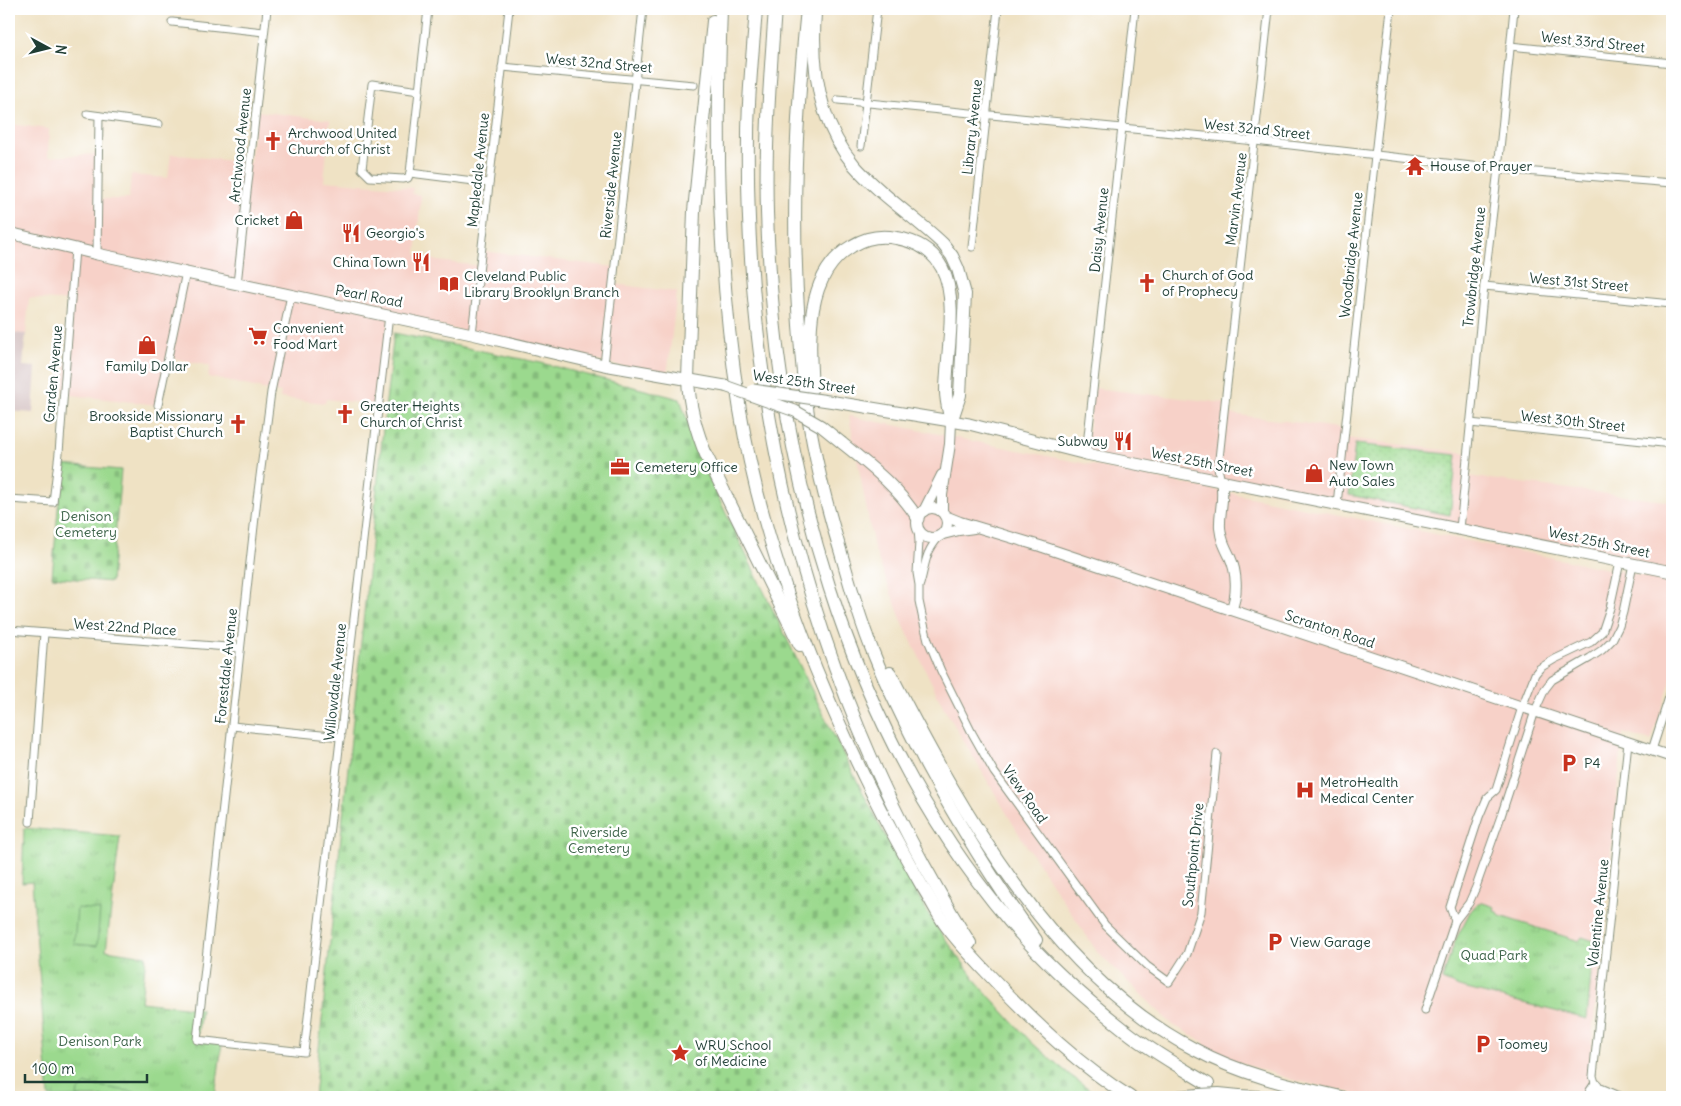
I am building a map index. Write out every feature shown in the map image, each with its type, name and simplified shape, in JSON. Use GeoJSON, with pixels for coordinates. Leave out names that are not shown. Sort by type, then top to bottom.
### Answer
{"type":"FeatureCollection","features":[{"type":"Feature","properties":{"kind":"highway"},"geometry":{"type":"LineString","coordinates":[[714,9],[694,211],[688,398],[697,435],[894,838],[942,920],[978,963],[1062,1047],[1107,1082],[1130,1097]]}},
{"type":"Feature","properties":{"kind":"highway"},"geometry":{"type":"LineString","coordinates":[[721,9],[719,101],[722,238],[727,304],[740,407],[754,480],[768,534],[786,589],[832,710]]}},
{"type":"Feature","properties":{"kind":"highway"},"geometry":{"type":"LineString","coordinates":[[756,9],[748,134],[749,225],[753,296],[771,433],[788,511],[818,620],[841,686],[890,800],[938,891],[962,931],[989,970],[1018,1005]]}},
{"type":"Feature","properties":{"kind":"highway"},"geometry":{"type":"LineString","coordinates":[[775,9],[769,85],[766,165],[767,214],[778,354],[802,488],[820,556],[838,613],[860,671],[882,720],[911,776],[946,836],[990,898],[1030,944],[1072,986],[1127,1032],[1163,1057],[1208,1084]]}},
{"type":"Feature","properties":{"kind":"highway"},"geometry":{"type":"LineString","coordinates":[[807,9],[796,129],[794,192],[796,273],[802,368],[812,441],[827,505],[848,577],[874,654],[888,688],[939,788],[974,848],[1008,902],[1072,986]]}},
{"type":"Feature","properties":{"kind":"highway"},"geometry":{"type":"LineString","coordinates":[[815,9],[813,33],[816,74],[820,97],[835,136],[864,175],[943,244],[952,256],[958,269],[965,294],[966,311],[960,395],[952,422]]}},
{"type":"Feature","properties":{"kind":"highway"},"geometry":{"type":"LineString","coordinates":[[827,505],[814,417],[811,355],[813,312],[822,279],[832,262],[845,250],[859,242],[874,237],[906,240],[919,244],[931,253],[941,267],[947,280],[950,295],[946,394],[952,422]]}},
{"type":"Feature","properties":{"kind":"highway"},"geometry":{"type":"LineString","coordinates":[[848,577],[887,668],[952,788],[1014,883],[1081,964],[1109,991],[1142,1017],[1168,1035],[1194,1049],[1214,1059],[1266,1079],[1341,1097]]}},
{"type":"Feature","properties":{"kind":"highway"},"geometry":{"type":"LineString","coordinates":[[1177,1097],[1219,1094],[1259,1097]]}},
{"type":"Feature","properties":{"kind":"main road","name":"Pearl Road"},"geometry":{"type":"LineString","coordinates":[[9,233],[97,254],[389,315],[604,364],[724,386]]}},
{"type":"Feature","properties":{"kind":"main road","name":"West 25th Street"},"geometry":{"type":"LineString","coordinates":[[724,386],[968,424],[1086,454],[1672,572]]}},
{"type":"Feature","properties":{"kind":"main road"},"geometry":{"type":"LineString","coordinates":[[724,386],[779,404],[802,414],[821,426],[883,477],[909,504],[920,520]]}},
{"type":"Feature","properties":{"kind":"street","name":"Archwood Avenue"},"geometry":{"type":"LineString","coordinates":[[237,284],[267,9]]}},
{"type":"Feature","properties":{"kind":"street"},"geometry":{"type":"LineString","coordinates":[[419,91],[372,84],[362,169],[370,177],[403,179],[408,178],[410,173],[419,91],[428,9]]}},
{"type":"Feature","properties":{"kind":"street","name":"Mapledale Avenue"},"geometry":{"type":"LineString","coordinates":[[472,334],[509,9]]}},
{"type":"Feature","properties":{"kind":"street","name":"Riverside Avenue"},"geometry":{"type":"LineString","coordinates":[[604,364],[643,9]]}},
{"type":"Feature","properties":{"kind":"street"},"geometry":{"type":"LineString","coordinates":[[861,146],[877,9]]}},
{"type":"Feature","properties":{"kind":"street","name":"Library Avenue"},"geometry":{"type":"LineString","coordinates":[[972,247],[998,9]]}},
{"type":"Feature","properties":{"kind":"street","name":"Daisy Avenue"},"geometry":{"type":"LineString","coordinates":[[1086,454],[1136,9]]}},
{"type":"Feature","properties":{"kind":"street","name":"Marvin Avenue"},"geometry":{"type":"LineString","coordinates":[[1221,481],[1218,468],[1270,9]]}},
{"type":"Feature","properties":{"kind":"street","name":"Woodbridge Avenue"},"geometry":{"type":"LineString","coordinates":[[1337,504],[1391,9]]}},
{"type":"Feature","properties":{"kind":"street","name":"Trowbridge Avenue"},"geometry":{"type":"LineString","coordinates":[[1460,529],[1514,9]]}},
{"type":"Feature","properties":{"kind":"street"},"geometry":{"type":"LineString","coordinates":[[172,22],[264,32]]}},
{"type":"Feature","properties":{"kind":"street","name":"West 33rd Street"},"geometry":{"type":"LineString","coordinates":[[1510,46],[1672,63]]}},
{"type":"Feature","properties":{"kind":"street","name":"West 32nd Street"},"geometry":{"type":"LineString","coordinates":[[502,67],[694,85]]}},
{"type":"Feature","properties":{"kind":"street","name":"West 32nd Street"},"geometry":{"type":"LineString","coordinates":[[838,100],[1123,127],[1498,169],[1672,183]]}},
{"type":"Feature","properties":{"kind":"street"},"geometry":{"type":"LineString","coordinates":[[87,114],[159,124]]}},
{"type":"Feature","properties":{"kind":"street"},"geometry":{"type":"LineString","coordinates":[[97,254],[99,116]]}},
{"type":"Feature","properties":{"kind":"street"},"geometry":{"type":"LineString","coordinates":[[410,173],[489,183]]}},
{"type":"Feature","properties":{"kind":"street","name":"Garden Avenue"},"geometry":{"type":"LineString","coordinates":[[9,499],[53,502],[59,453],[75,249]]}},
{"type":"Feature","properties":{"kind":"street"},"geometry":{"type":"LineString","coordinates":[[158,406],[186,272]]}},
{"type":"Feature","properties":{"kind":"street","name":"West 31st Street"},"geometry":{"type":"LineString","coordinates":[[1484,286],[1672,304]]}},
{"type":"Feature","properties":{"kind":"street","name":"Forestdale Avenue"},"geometry":{"type":"LineString","coordinates":[[291,295],[271,392],[257,499],[197,1040],[304,1052]]}},
{"type":"Feature","properties":{"kind":"street","name":"Willowdale Avenue"},"geometry":{"type":"LineString","coordinates":[[304,1052],[389,315]]}},
{"type":"Feature","properties":{"kind":"street"},"geometry":{"type":"LineString","coordinates":[[945,470],[920,520],[924,536],[934,538],[941,536],[947,525],[943,514],[942,495],[952,422]]}},
{"type":"Feature","properties":{"kind":"street","name":"West 30th Street"},"geometry":{"type":"LineString","coordinates":[[1470,423],[1672,444]]}},
{"type":"Feature","properties":{"kind":"street"},"geometry":{"type":"LineString","coordinates":[[1221,481],[1224,494],[1221,509],[1221,536],[1234,572],[1235,585],[1231,610]]}},
{"type":"Feature","properties":{"kind":"street"},"geometry":{"type":"LineString","coordinates":[[920,520],[933,508],[943,514]]}},
{"type":"Feature","properties":{"kind":"street","name":"Scranton Road"},"geometry":{"type":"LineString","coordinates":[[943,514],[980,528],[1040,546],[1672,757]]}},
{"type":"Feature","properties":{"kind":"street","name":"View Road"},"geometry":{"type":"LineString","coordinates":[[920,520],[917,573],[920,610],[928,640],[952,695],[994,772],[1105,926],[1147,966],[1170,982]]}},
{"type":"Feature","properties":{"kind":"street","name":"Scranton Road"},"geometry":{"type":"LineString","coordinates":[[941,536],[959,530],[980,528]]}},
{"type":"Feature","properties":{"kind":"street","name":"View Road"},"geometry":{"type":"LineString","coordinates":[[919,585],[930,547],[941,536]]}},
{"type":"Feature","properties":{"kind":"street"},"geometry":{"type":"LineString","coordinates":[[1455,921],[1450,907],[1479,817],[1487,798],[1496,790],[1529,687],[1540,668],[1591,642],[1602,632],[1606,624],[1620,562]]}},
{"type":"Feature","properties":{"kind":"street"},"geometry":{"type":"LineString","coordinates":[[1425,1010],[1455,921],[1464,911],[1472,895],[1501,816],[1535,711],[1545,689],[1552,680],[1602,650],[1612,640],[1623,612],[1633,564]]}},
{"type":"Feature","properties":{"kind":"street"},"geometry":{"type":"LineString","coordinates":[[1606,624],[1617,629]]}},
{"type":"Feature","properties":{"kind":"street","name":"West 22nd Place"},"geometry":{"type":"LineString","coordinates":[[9,630],[240,648]]}},
{"type":"Feature","properties":{"kind":"street"},"geometry":{"type":"LineString","coordinates":[[30,822],[44,633]]}},
{"type":"Feature","properties":{"kind":"street"},"geometry":{"type":"LineString","coordinates":[[1652,750],[1672,688]]}},
{"type":"Feature","properties":{"kind":"street"},"geometry":{"type":"LineString","coordinates":[[232,726],[341,737]]}},
{"type":"Feature","properties":{"kind":"street","name":"Valentine Avenue"},"geometry":{"type":"LineString","coordinates":[[1596,1094],[1593,1076],[1628,742]]}},
{"type":"Feature","properties":{"kind":"street","name":"Southpoint Drive"},"geometry":{"type":"LineString","coordinates":[[1170,982],[1187,954],[1202,912],[1217,754]]}},
{"type":"Feature","properties":{"kind":"street"},"geometry":{"type":"LineString","coordinates":[[1505,761],[1517,765]]}},
{"type":"Feature","properties":{"kind":"street"},"geometry":{"type":"LineString","coordinates":[[1496,790],[1507,793]]}},
{"type":"Feature","properties":{"kind":"street"},"geometry":{"type":"LineString","coordinates":[[1596,1094],[1622,1097]]}},
{"type":"Feature","properties":{"kind":"shaded area"},"geometry":{"type":"Polygon","coordinates":[[[256,111],[330,120],[324,181],[413,188],[412,194],[421,195],[416,254],[438,261],[479,266],[481,251],[614,267],[613,284],[677,292],[667,376],[389,315],[379,405],[326,399],[325,403],[280,398],[281,393],[208,377],[210,366],[168,357],[158,405],[63,394],[71,301],[29,298],[26,334],[9,333],[9,124],[49,129],[48,157],[99,154],[98,199],[129,199],[131,175],[168,178],[171,154],[250,163],[256,111]]]}},
{"type":"Feature","properties":{"kind":"shaded area"},"geometry":{"type":"Polygon","coordinates":[[[9,333],[26,334],[23,366],[36,367],[33,413],[9,411],[9,333]]]}},
{"type":"Feature","properties":{"kind":"shaded area"},"geometry":{"type":"Polygon","coordinates":[[[1093,388],[1225,403],[1224,413],[1346,429],[1345,438],[1468,453],[1466,476],[1672,502],[1672,572],[1086,454],[1093,388]]]}},
{"type":"Feature","properties":{"kind":"shaded area","name":"MetroHealth Medical Center"},"geometry":{"type":"Polygon","coordinates":[[[849,416],[1672,582],[1672,678],[1651,741],[1623,733],[1586,1097],[1371,1097],[1293,1080],[1235,1061],[1209,1050],[1204,1046],[1204,1042],[1173,1025],[1098,953],[1022,839],[943,706],[903,624],[874,548],[849,416]]]}},
{"type":"Feature","properties":{"kind":"green space","name":"Riverside Cemetery"},"geometry":{"type":"Polygon","coordinates":[[[394,333],[541,363],[680,399],[704,468],[833,734],[894,853],[933,922],[980,986],[1032,1043],[1100,1097],[314,1097],[394,333]]]}},
{"type":"Feature","properties":{"kind":"green space"},"geometry":{"type":"Polygon","coordinates":[[[1355,444],[1457,455],[1450,515],[1349,495],[1355,444]]]}},
{"type":"Feature","properties":{"kind":"green space","name":"Denison Cemetery"},"geometry":{"type":"Polygon","coordinates":[[[62,465],[121,470],[111,582],[52,577],[62,465]]]}},
{"type":"Feature","properties":{"kind":"green space","name":"Denison Park"},"geometry":{"type":"Polygon","coordinates":[[[24,828],[120,836],[106,950],[146,956],[141,1002],[201,1009],[197,1040],[222,1043],[215,1097],[49,1097],[32,882],[22,883],[24,828]]]}},
{"type":"Feature","properties":{"kind":"green space","name":"Quad Park"},"geometry":{"type":"Polygon","coordinates":[[[1478,903],[1495,907],[1494,910],[1500,916],[1579,941],[1582,937],[1594,941],[1587,1019],[1459,987],[1442,980],[1455,941],[1470,912],[1478,903]]]}},
{"type":"Feature","properties":{"kind":"green space"},"geometry":{"type":"Polygon","coordinates":[[[77,908],[100,910],[97,946],[74,944],[77,908]]]}},
{"type":"Feature","properties":{"kind":"green space"},"geometry":{"type":"Polygon","coordinates":[[[86,1084],[152,1095],[152,1097],[77,1097],[78,1091],[86,1084]]]}},
{"type":"Feature","properties":{"kind":"place","name":"Archwood United Church of Christ"},"geometry":{"type":"Point","coordinates":[273,141]}},
{"type":"Feature","properties":{"kind":"place","name":"House of Prayer"},"geometry":{"type":"Point","coordinates":[1415,166]}},
{"type":"Feature","properties":{"kind":"place","name":"Cricket"},"geometry":{"type":"Point","coordinates":[294,220]}},
{"type":"Feature","properties":{"kind":"place","name":"Georgio's"},"geometry":{"type":"Point","coordinates":[351,233]}},
{"type":"Feature","properties":{"kind":"place","name":"China Town"},"geometry":{"type":"Point","coordinates":[421,262]}},
{"type":"Feature","properties":{"kind":"place","name":"Church of God of Prophecy"},"geometry":{"type":"Point","coordinates":[1147,283]}},
{"type":"Feature","properties":{"kind":"place","name":"Cleveland Public Library Brooklyn Branch"},"geometry":{"type":"Point","coordinates":[449,284]}},
{"type":"Feature","properties":{"kind":"place","name":"Convenient Food Mart"},"geometry":{"type":"Point","coordinates":[258,336]}},
{"type":"Feature","properties":{"kind":"place","name":"Family Dollar"},"geometry":{"type":"Point","coordinates":[147,345]}},
{"type":"Feature","properties":{"kind":"place","name":"Greater Heights Church of Christ"},"geometry":{"type":"Point","coordinates":[345,414]}},
{"type":"Feature","properties":{"kind":"place","name":"Brookside Missionary Baptist Church"},"geometry":{"type":"Point","coordinates":[238,424]}},
{"type":"Feature","properties":{"kind":"place","name":"Subway"},"geometry":{"type":"Point","coordinates":[1123,441]}},
{"type":"Feature","properties":{"kind":"place","name":"Cemetery Office"},"geometry":{"type":"Point","coordinates":[620,467]}},
{"type":"Feature","properties":{"kind":"place","name":"New Town Auto Sales"},"geometry":{"type":"Point","coordinates":[1314,473]}},
{"type":"Feature","properties":{"kind":"place","name":"P4"},"geometry":{"type":"Point","coordinates":[1569,763]}},
{"type":"Feature","properties":{"kind":"place","name":"MetroHealth Medical Center"},"geometry":{"type":"Point","coordinates":[1305,790]}},
{"type":"Feature","properties":{"kind":"place","name":"View Garage"},"geometry":{"type":"Point","coordinates":[1275,942]}},
{"type":"Feature","properties":{"kind":"place","name":"Toomey"},"geometry":{"type":"Point","coordinates":[1483,1044]}},
{"type":"Feature","properties":{"kind":"place","name":"WRU School of Medicine"},"geometry":{"type":"Point","coordinates":[680,1053]}}]}
